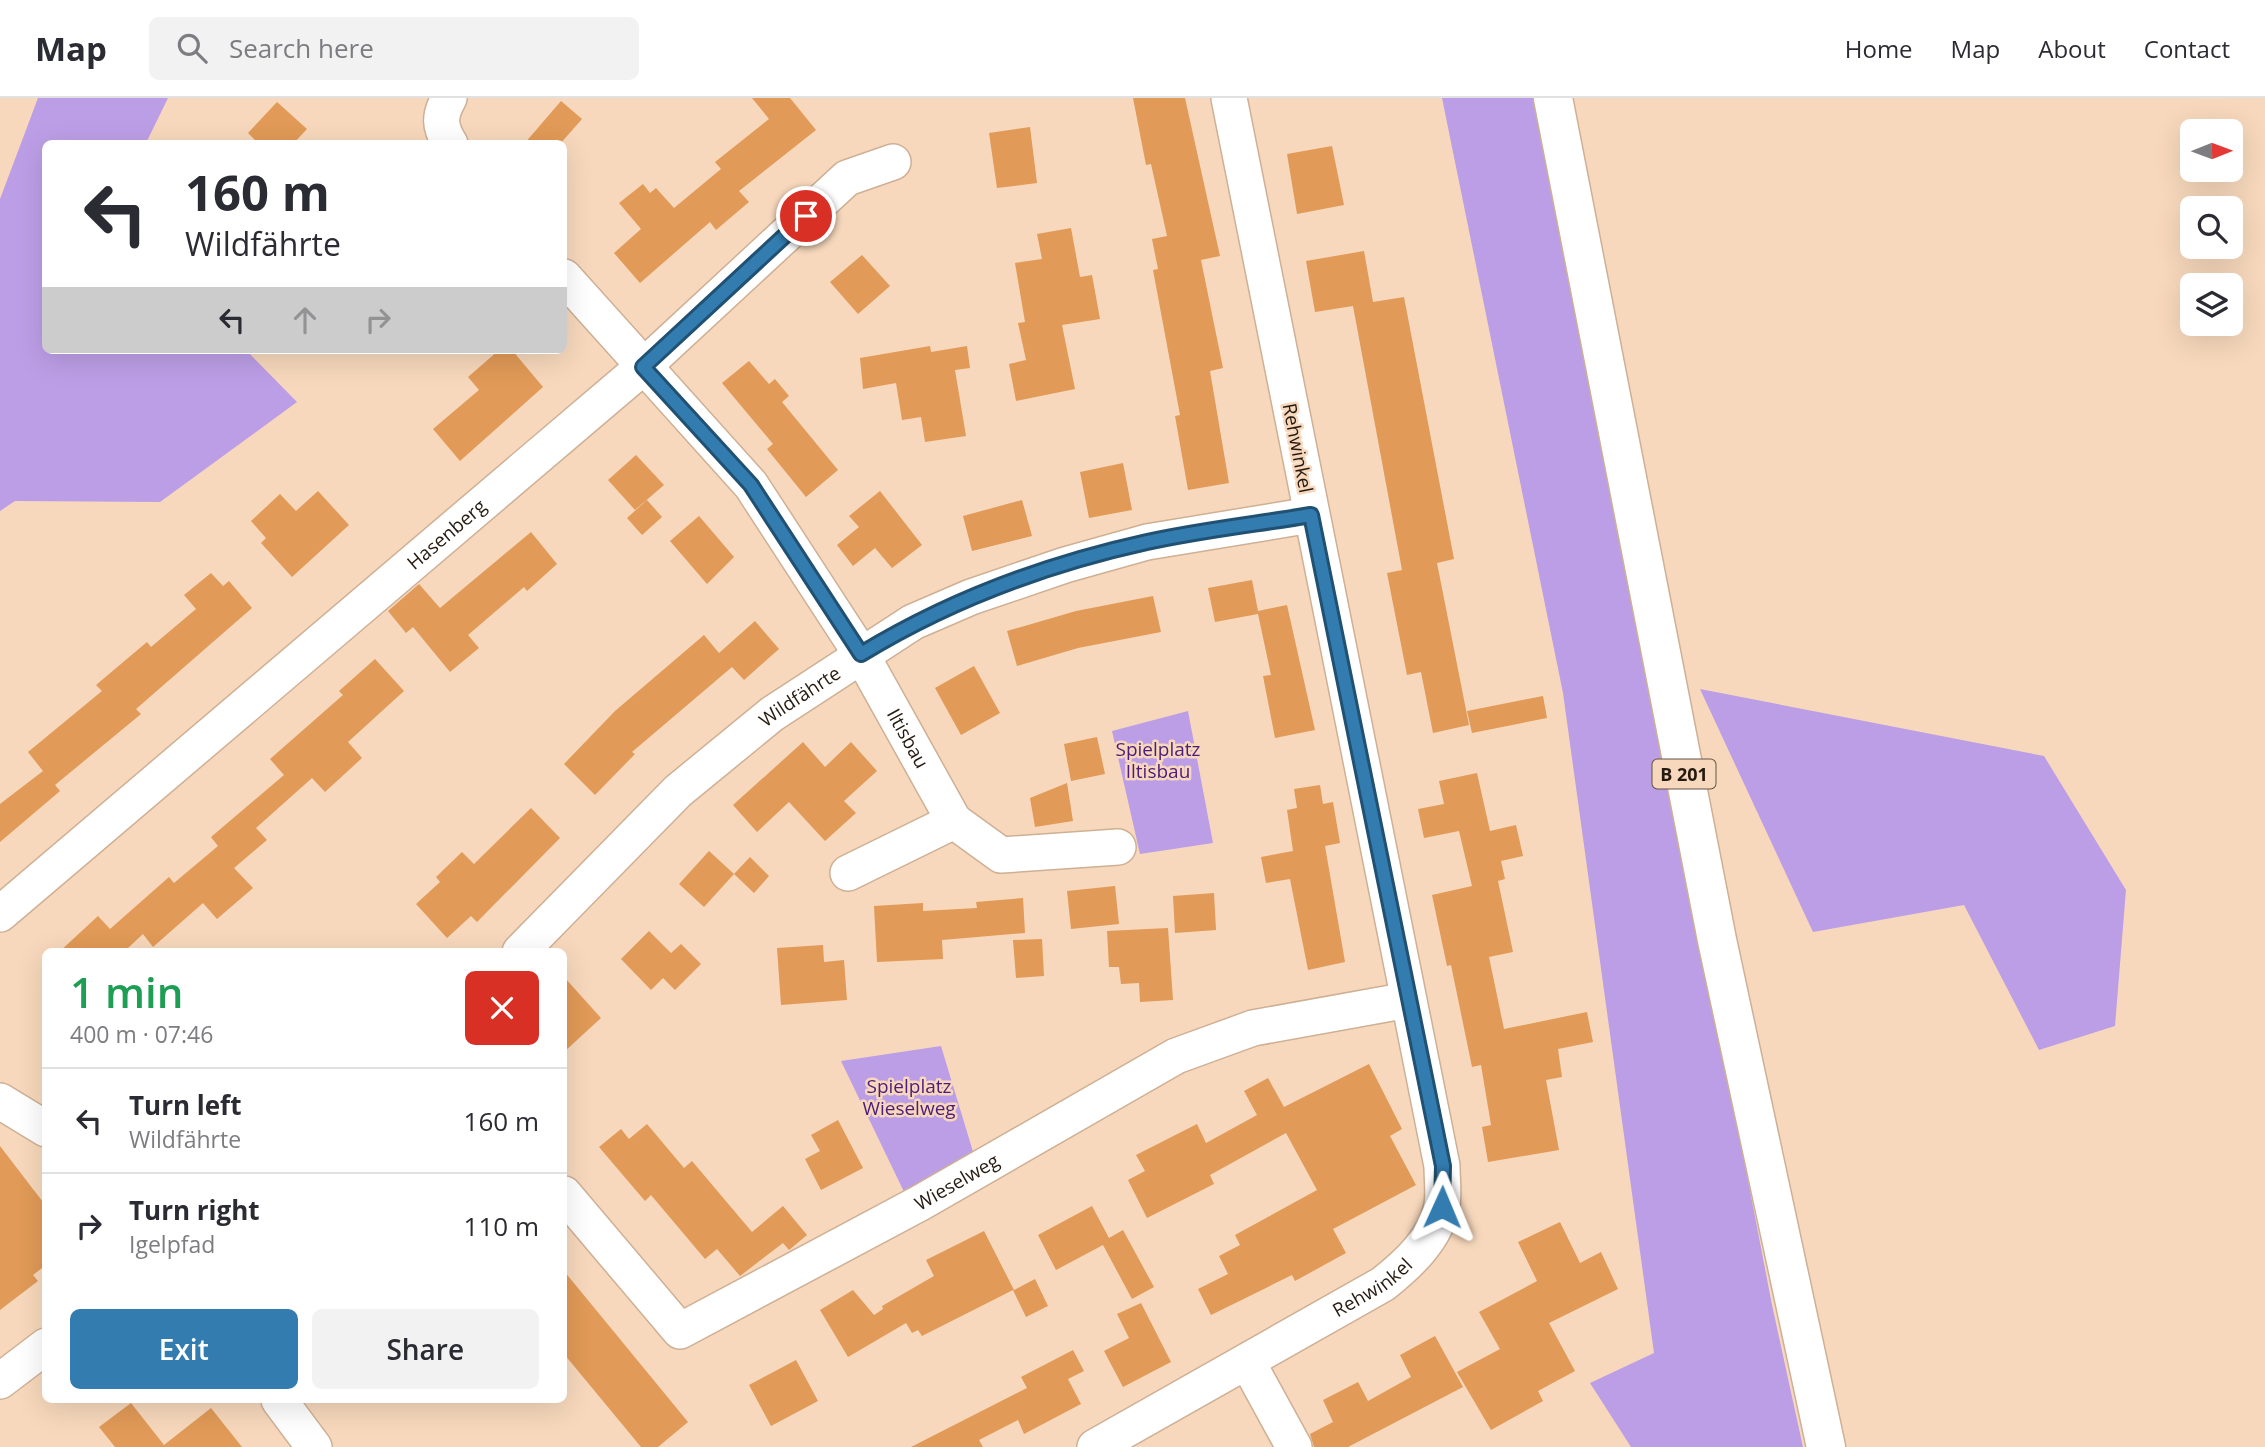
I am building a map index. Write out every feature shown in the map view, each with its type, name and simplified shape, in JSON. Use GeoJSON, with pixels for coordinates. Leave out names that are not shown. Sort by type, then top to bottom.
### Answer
{"type":"FeatureCollection","features":[{"type":"Feature","properties":{"kind":"main road","name":"B 201"},"geometry":{"type":"LineString","coordinates":[[1553,98],[1717,940],[1826,1447]]}},
{"type":"Feature","properties":{"kind":"street"},"geometry":{"type":"LineString","coordinates":[[448,140],[443,132],[440,115],[449,98]]}},
{"type":"Feature","properties":{"kind":"street","name":"Rehwinkel"},"geometry":{"type":"LineString","coordinates":[[1095,1447],[1248,1363],[1383,1284],[1406,1265],[1426,1240],[1442,1207],[1443,1166],[1229,98]]}},
{"type":"Feature","properties":{"kind":"street","name":"Hasenberg"},"geometry":{"type":"LineString","coordinates":[[0,914],[643,367],[847,178],[893,162]]}},
{"type":"Feature","properties":{"kind":"street","name":"Iltisbau"},"geometry":{"type":"LineString","coordinates":[[567,280],[751,485],[861,654],[954,821],[1002,855],[1118,848]]}},
{"type":"Feature","properties":{"kind":"street","name":"Wildfährte"},"geometry":{"type":"LineString","coordinates":[[524,948],[678,791],[772,714],[913,622],[959,602],[1065,565],[1147,542],[1311,515]]}},
{"type":"Feature","properties":{"kind":"street"},"geometry":{"type":"LineString","coordinates":[[848,873],[954,821]]}},
{"type":"Feature","properties":{"kind":"street","name":"Wieselweg"},"geometry":{"type":"LineString","coordinates":[[567,1198],[680,1331],[920,1203],[1176,1056],[1253,1028],[1408,1000]]}},
{"type":"Feature","properties":{"kind":"street"},"geometry":{"type":"LineString","coordinates":[[0,1101],[42,1127]]}},
{"type":"Feature","properties":{"kind":"street"},"geometry":{"type":"LineString","coordinates":[[0,1381],[42,1349]]}},
{"type":"Feature","properties":{"kind":"street"},"geometry":{"type":"LineString","coordinates":[[1248,1363],[1294,1447]]}},
{"type":"Feature","properties":{"kind":"street"},"geometry":{"type":"LineString","coordinates":[[281,1403],[314,1447]]}},
{"type":"Feature","properties":{"kind":"green space"},"geometry":{"type":"Polygon","coordinates":[[[38,98],[168,98],[147,140],[42,140],[42,354],[250,354],[297,402],[160,502],[15,501],[0,511],[0,199],[38,98]]]}},
{"type":"Feature","properties":{"kind":"green space"},"geometry":{"type":"Polygon","coordinates":[[[1442,98],[1540,98],[1772,1305],[1803,1447],[1631,1447],[1590,1383],[1654,1353],[1563,693],[1442,98]]]}},
{"type":"Feature","properties":{"kind":"green space"},"geometry":{"type":"Polygon","coordinates":[[[1700,689],[2044,756],[2126,890],[2115,1026],[2039,1050],[1964,905],[1813,932],[1700,689]]]}},
{"type":"Feature","properties":{"kind":"green space","name":"Spielplatz Iltisbau"},"geometry":{"type":"Polygon","coordinates":[[[1188,711],[1213,843],[1140,854],[1112,731],[1188,711]]]}},
{"type":"Feature","properties":{"kind":"green space","name":"Spielplatz Wieselweg"},"geometry":{"type":"Polygon","coordinates":[[[941,1046],[974,1155],[906,1196],[841,1061],[941,1046]]]}},
{"type":"Feature","properties":{"kind":"building"},"geometry":{"type":"Polygon","coordinates":[[[752,98],[790,98],[816,130],[739,191],[749,202],[716,230],[710,222],[640,283],[614,253],[641,229],[619,203],[643,184],[650,193],[656,188],[674,208],[721,169],[715,162],[769,119],[752,98]]]}},
{"type":"Feature","properties":{"kind":"building"},"geometry":{"type":"Polygon","coordinates":[[[1133,98],[1185,98],[1220,256],[1201,260],[1223,368],[1210,371],[1229,483],[1188,490],[1175,416],[1180,415],[1153,270],[1158,269],[1152,239],[1167,236],[1151,164],[1146,165],[1133,98]]]}},
{"type":"Feature","properties":{"kind":"building"},"geometry":{"type":"Polygon","coordinates":[[[561,101],[582,119],[564,140],[527,140],[561,101]]]}},
{"type":"Feature","properties":{"kind":"building"},"geometry":{"type":"Polygon","coordinates":[[[277,102],[307,129],[297,140],[255,140],[248,133],[277,102]]]}},
{"type":"Feature","properties":{"kind":"building"},"geometry":{"type":"Polygon","coordinates":[[[1030,127],[1037,183],[997,188],[989,133],[1030,127]]]}},
{"type":"Feature","properties":{"kind":"building"},"geometry":{"type":"Polygon","coordinates":[[[1332,146],[1344,205],[1297,214],[1287,154],[1332,146]]]}},
{"type":"Feature","properties":{"kind":"building"},"geometry":{"type":"Polygon","coordinates":[[[1071,228],[1080,277],[1092,275],[1100,319],[1062,325],[1075,389],[1016,401],[1009,364],[1026,360],[1018,323],[1025,322],[1015,263],[1042,259],[1037,234],[1071,228]]]}},
{"type":"Feature","properties":{"kind":"building"},"geometry":{"type":"Polygon","coordinates":[[[1364,251],[1373,302],[1404,297],[1454,559],[1437,563],[1469,725],[1433,733],[1421,672],[1407,675],[1387,573],[1402,570],[1353,306],[1315,312],[1306,261],[1364,251]]]}},
{"type":"Feature","properties":{"kind":"building"},"geometry":{"type":"Polygon","coordinates":[[[862,255],[890,286],[858,314],[830,282],[862,255]]]}},
{"type":"Feature","properties":{"kind":"building"},"geometry":{"type":"Polygon","coordinates":[[[930,346],[931,352],[967,346],[970,368],[955,370],[966,436],[925,442],[921,417],[902,420],[896,383],[863,389],[860,358],[930,346]]]}},
{"type":"Feature","properties":{"kind":"building"},"geometry":{"type":"Polygon","coordinates":[[[494,354],[515,354],[543,387],[460,461],[433,429],[479,390],[468,377],[494,354]]]}},
{"type":"Feature","properties":{"kind":"building"},"geometry":{"type":"Polygon","coordinates":[[[749,361],[769,384],[775,379],[789,396],[782,402],[838,470],[806,497],[767,449],[773,444],[722,383],[749,361]]]}},
{"type":"Feature","properties":{"kind":"building"},"geometry":{"type":"Polygon","coordinates":[[[636,455],[664,485],[635,510],[608,480],[636,455]]]}},
{"type":"Feature","properties":{"kind":"building"},"geometry":{"type":"Polygon","coordinates":[[[1123,463],[1132,510],[1089,518],[1080,472],[1123,463]]]}},
{"type":"Feature","properties":{"kind":"building"},"geometry":{"type":"Polygon","coordinates":[[[318,491],[349,525],[292,577],[261,543],[266,538],[251,521],[280,494],[296,511],[318,491]]]}},
{"type":"Feature","properties":{"kind":"building"},"geometry":{"type":"Polygon","coordinates":[[[880,491],[922,545],[892,568],[875,548],[853,566],[837,545],[859,527],[849,516],[880,491]]]}},
{"type":"Feature","properties":{"kind":"building"},"geometry":{"type":"Polygon","coordinates":[[[647,500],[662,517],[642,535],[627,518],[647,500]]]}},
{"type":"Feature","properties":{"kind":"building"},"geometry":{"type":"Polygon","coordinates":[[[1022,500],[1032,536],[972,551],[963,516],[1022,500]]]}},
{"type":"Feature","properties":{"kind":"building"},"geometry":{"type":"Polygon","coordinates":[[[699,516],[734,557],[707,584],[670,541],[699,516]]]}},
{"type":"Feature","properties":{"kind":"building"},"geometry":{"type":"Polygon","coordinates":[[[531,532],[557,564],[527,591],[524,587],[468,635],[479,648],[450,672],[413,627],[406,633],[388,611],[419,584],[440,608],[531,532]]]}},
{"type":"Feature","properties":{"kind":"building"},"geometry":{"type":"Polygon","coordinates":[[[211,573],[223,586],[229,581],[252,608],[136,709],[141,714],[55,785],[60,791],[0,842],[0,804],[43,771],[28,752],[102,691],[96,685],[147,642],[151,647],[196,609],[184,595],[211,573]]]}},
{"type":"Feature","properties":{"kind":"building"},"geometry":{"type":"Polygon","coordinates":[[[1252,580],[1258,611],[1287,605],[1315,730],[1275,738],[1263,676],[1271,675],[1258,614],[1215,622],[1208,588],[1252,580]]]}},
{"type":"Feature","properties":{"kind":"building"},"geometry":{"type":"Polygon","coordinates":[[[1153,596],[1161,632],[1078,648],[1017,666],[1007,631],[1076,611],[1153,596]]]}},
{"type":"Feature","properties":{"kind":"building"},"geometry":{"type":"Polygon","coordinates":[[[755,621],[779,649],[744,680],[732,667],[632,752],[635,754],[595,795],[564,764],[615,711],[704,635],[719,653],[755,621]]]}},
{"type":"Feature","properties":{"kind":"building"},"geometry":{"type":"Polygon","coordinates":[[[375,659],[404,691],[348,742],[362,758],[325,792],[312,778],[256,828],[267,840],[234,868],[253,888],[217,919],[203,903],[153,947],[143,934],[128,948],[63,948],[98,916],[110,929],[169,877],[174,883],[218,846],[211,837],[284,775],[270,759],[343,695],[339,691],[375,659]]]}},
{"type":"Feature","properties":{"kind":"building"},"geometry":{"type":"Polygon","coordinates":[[[974,666],[1000,713],[961,735],[935,688],[974,666]]]}},
{"type":"Feature","properties":{"kind":"building"},"geometry":{"type":"Polygon","coordinates":[[[1543,696],[1547,718],[1472,733],[1467,711],[1543,696]]]}},
{"type":"Feature","properties":{"kind":"building"},"geometry":{"type":"Polygon","coordinates":[[[1097,737],[1105,774],[1071,781],[1064,744],[1097,737]]]}},
{"type":"Feature","properties":{"kind":"building"},"geometry":{"type":"Polygon","coordinates":[[[803,742],[825,767],[851,742],[877,771],[844,801],[856,813],[825,841],[789,802],[757,832],[733,805],[803,742]]]}},
{"type":"Feature","properties":{"kind":"building"},"geometry":{"type":"Polygon","coordinates":[[[1477,773],[1490,831],[1516,825],[1523,856],[1501,861],[1505,879],[1498,881],[1513,952],[1489,957],[1504,1029],[1587,1012],[1593,1042],[1558,1049],[1562,1077],[1546,1080],[1559,1150],[1488,1162],[1482,1127],[1491,1125],[1481,1065],[1472,1067],[1451,965],[1447,966],[1432,895],[1472,886],[1459,831],[1424,838],[1418,809],[1444,804],[1439,781],[1477,773]]]}},
{"type":"Feature","properties":{"kind":"building"},"geometry":{"type":"Polygon","coordinates":[[[1067,783],[1073,821],[1035,827],[1030,798],[1067,783]]]}},
{"type":"Feature","properties":{"kind":"building"},"geometry":{"type":"Polygon","coordinates":[[[1320,785],[1323,804],[1333,802],[1340,843],[1325,846],[1345,962],[1308,970],[1290,879],[1266,883],[1261,857],[1293,851],[1287,810],[1297,808],[1294,789],[1320,785]]]}},
{"type":"Feature","properties":{"kind":"building"},"geometry":{"type":"Polygon","coordinates":[[[531,808],[560,838],[477,922],[471,916],[447,938],[416,904],[440,882],[436,877],[462,852],[474,864],[531,808]]]}},
{"type":"Feature","properties":{"kind":"building"},"geometry":{"type":"Polygon","coordinates":[[[709,851],[734,874],[704,907],[679,884],[709,851]]]}},
{"type":"Feature","properties":{"kind":"building"},"geometry":{"type":"Polygon","coordinates":[[[750,857],[769,876],[754,893],[734,874],[750,857]]]}},
{"type":"Feature","properties":{"kind":"building"},"geometry":{"type":"Polygon","coordinates":[[[1115,886],[1119,924],[1071,929],[1067,891],[1115,886]]]}},
{"type":"Feature","properties":{"kind":"building"},"geometry":{"type":"Polygon","coordinates":[[[1214,893],[1216,930],[1175,933],[1173,896],[1214,893]]]}},
{"type":"Feature","properties":{"kind":"building"},"geometry":{"type":"Polygon","coordinates":[[[1023,898],[1025,933],[942,940],[943,959],[877,962],[874,906],[923,903],[923,911],[977,908],[976,902],[1023,898]]]}},
{"type":"Feature","properties":{"kind":"building"},"geometry":{"type":"Polygon","coordinates":[[[1168,928],[1173,1000],[1140,1002],[1139,983],[1121,984],[1119,967],[1109,967],[1107,931],[1168,928]]]}},
{"type":"Feature","properties":{"kind":"building"},"geometry":{"type":"Polygon","coordinates":[[[649,931],[671,953],[681,944],[701,964],[675,990],[663,978],[651,990],[621,959],[649,931]]]}},
{"type":"Feature","properties":{"kind":"building"},"geometry":{"type":"Polygon","coordinates":[[[1042,939],[1044,976],[1016,978],[1013,940],[1042,939]]]}},
{"type":"Feature","properties":{"kind":"building"},"geometry":{"type":"Polygon","coordinates":[[[823,945],[824,962],[844,960],[847,1000],[781,1005],[777,948],[823,945]]]}},
{"type":"Feature","properties":{"kind":"building"},"geometry":{"type":"Polygon","coordinates":[[[567,980],[601,1018],[567,1049],[567,980]]]}},
{"type":"Feature","properties":{"kind":"building"},"geometry":{"type":"Polygon","coordinates":[[[1369,1064],[1402,1129],[1390,1136],[1416,1185],[1333,1229],[1346,1253],[1295,1281],[1292,1275],[1211,1315],[1198,1289],[1228,1274],[1219,1256],[1240,1245],[1235,1235],[1317,1190],[1286,1133],[1210,1175],[1214,1184],[1147,1218],[1128,1180],[1145,1171],[1136,1155],[1197,1124],[1206,1143],[1257,1115],[1244,1091],[1268,1078],[1284,1107],[1369,1064]]]}},
{"type":"Feature","properties":{"kind":"building"},"geometry":{"type":"Polygon","coordinates":[[[838,1120],[863,1168],[821,1190],[805,1159],[820,1151],[811,1135],[838,1120]]]}},
{"type":"Feature","properties":{"kind":"building"},"geometry":{"type":"Polygon","coordinates":[[[647,1124],[684,1168],[692,1161],[752,1232],[783,1206],[807,1235],[789,1250],[783,1243],[740,1276],[717,1249],[705,1259],[651,1195],[645,1201],[599,1147],[621,1129],[629,1139],[647,1124]]]}},
{"type":"Feature","properties":{"kind":"building"},"geometry":{"type":"Polygon","coordinates":[[[0,1146],[42,1201],[42,1268],[33,1275],[38,1281],[0,1310],[0,1146]]]}},
{"type":"Feature","properties":{"kind":"building"},"geometry":{"type":"Polygon","coordinates":[[[1092,1206],[1109,1238],[1123,1230],[1154,1287],[1132,1299],[1103,1245],[1056,1270],[1038,1235],[1092,1206]]]}},
{"type":"Feature","properties":{"kind":"building"},"geometry":{"type":"Polygon","coordinates":[[[1560,1222],[1580,1263],[1601,1252],[1618,1289],[1549,1323],[1575,1371],[1538,1391],[1543,1401],[1491,1430],[1457,1372],[1500,1349],[1479,1312],[1537,1281],[1518,1242],[1560,1222]]]}},
{"type":"Feature","properties":{"kind":"building"},"geometry":{"type":"Polygon","coordinates":[[[984,1231],[1014,1290],[1035,1279],[1048,1306],[1026,1317],[1013,1290],[922,1336],[918,1330],[912,1333],[906,1323],[848,1357],[820,1310],[853,1290],[874,1315],[883,1309],[882,1306],[934,1276],[926,1260],[984,1231]]]}},
{"type":"Feature","properties":{"kind":"building"},"geometry":{"type":"Polygon","coordinates":[[[567,1275],[688,1422],[658,1447],[641,1447],[567,1358],[567,1275]]]}},
{"type":"Feature","properties":{"kind":"building"},"geometry":{"type":"Polygon","coordinates":[[[1141,1303],[1171,1362],[1123,1387],[1104,1351],[1129,1338],[1117,1314],[1141,1303]]]}},
{"type":"Feature","properties":{"kind":"building"},"geometry":{"type":"Polygon","coordinates":[[[1435,1336],[1463,1387],[1348,1447],[1314,1447],[1310,1434],[1333,1422],[1323,1400],[1358,1382],[1368,1401],[1411,1377],[1400,1355],[1435,1336]]]}},
{"type":"Feature","properties":{"kind":"building"},"geometry":{"type":"Polygon","coordinates":[[[1073,1350],[1084,1371],[1068,1379],[1081,1404],[1024,1434],[1018,1420],[979,1440],[983,1447],[911,1447],[1027,1388],[1021,1377],[1073,1350]]]}},
{"type":"Feature","properties":{"kind":"building"},"geometry":{"type":"Polygon","coordinates":[[[796,1360],[818,1401],[771,1426],[749,1385],[796,1360]]]}},
{"type":"Feature","properties":{"kind":"building"},"geometry":{"type":"Polygon","coordinates":[[[131,1403],[164,1445],[211,1408],[242,1447],[115,1447],[99,1427],[131,1403]]]}},
{"type":"Feature","properties":{"kind":"route"},"geometry":{"type":"LineString","coordinates":[[806,216],[643,367],[751,485],[861,654],[913,622],[971,597],[1065,565],[1147,542],[1311,515],[1443,1166],[1442,1207]]}}]}
